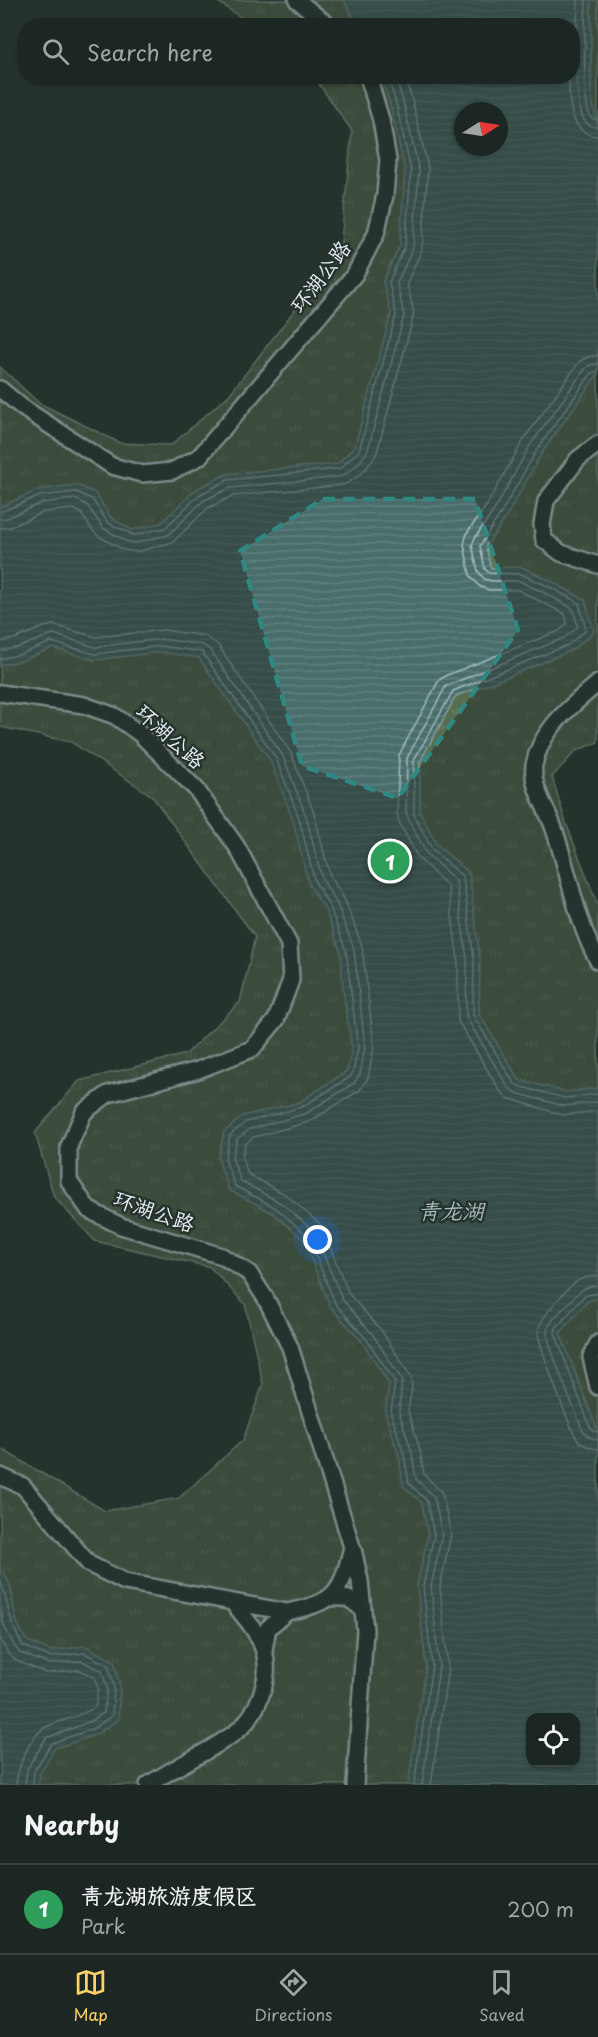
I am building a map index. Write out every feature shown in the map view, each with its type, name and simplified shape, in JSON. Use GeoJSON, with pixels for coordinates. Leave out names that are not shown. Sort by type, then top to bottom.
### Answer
{"type":"FeatureCollection","features":[{"type":"Feature","properties":{"kind":"street"},"geometry":{"type":"LineString","coordinates":[[297,0],[319,18]]}},
{"type":"Feature","properties":{"kind":"street","name":"环湖公路"},"geometry":{"type":"LineString","coordinates":[[0,389],[23,408],[112,466],[142,474],[172,471],[199,457],[355,274],[376,234],[385,195],[388,160],[381,120],[370,84]]}},
{"type":"Feature","properties":{"kind":"street"},"geometry":{"type":"LineString","coordinates":[[598,444],[578,459],[546,501],[542,525],[544,540],[561,553],[598,565]]}},
{"type":"Feature","properties":{"kind":"street"},"geometry":{"type":"LineString","coordinates":[[598,683],[563,713],[542,739],[534,766],[537,790],[553,825],[586,939],[598,961]]}},
{"type":"Feature","properties":{"kind":"street","name":"环湖公路"},"geometry":{"type":"LineString","coordinates":[[0,693],[84,705],[116,716],[140,734],[196,789],[237,847],[289,944],[291,980],[276,1020],[252,1049],[198,1070],[108,1094],[84,1112],[69,1146],[69,1180],[88,1210],[121,1226],[222,1256],[249,1273],[266,1299],[290,1347],[352,1546],[360,1581],[365,1630],[355,1785]]}},
{"type":"Feature","properties":{"kind":"street"},"geometry":{"type":"LineString","coordinates":[[598,1343],[591,1357],[598,1386]]}},
{"type":"Feature","properties":{"kind":"street"},"geometry":{"type":"LineString","coordinates":[[0,1476],[23,1486],[89,1564],[125,1582],[287,1612],[308,1608],[330,1598],[346,1597],[363,1610]]}},
{"type":"Feature","properties":{"kind":"street"},"geometry":{"type":"LineString","coordinates":[[330,1598],[346,1574],[352,1546]]}},
{"type":"Feature","properties":{"kind":"street"},"geometry":{"type":"LineString","coordinates":[[232,1602],[247,1620],[264,1649]]}},
{"type":"Feature","properties":{"kind":"street"},"geometry":{"type":"LineString","coordinates":[[148,1785],[237,1731],[259,1705],[266,1674],[264,1649],[268,1628],[287,1612]]}},
{"type":"Feature","properties":{"kind":"highlighted area"},"geometry":{"type":"Polygon","coordinates":[[[323,499],[475,499],[518,630],[398,798],[302,766],[240,551],[323,499]]]}},
{"type":"Feature","properties":{"kind":"green space"},"geometry":{"type":"Polygon","coordinates":[[[215,0],[598,0],[598,742],[576,751],[552,777],[566,823],[598,906],[598,1785],[0,1785],[0,1448],[105,1511],[179,1498],[243,1440],[263,1384],[245,1304],[210,1267],[95,1241],[54,1197],[35,1133],[79,1081],[186,1054],[240,1002],[255,937],[152,796],[71,742],[0,727],[0,367],[39,403],[120,443],[171,445],[229,395],[340,251],[352,131],[319,84],[580,84],[580,18],[242,18],[215,0]]]}},
{"type":"Feature","properties":{"kind":"water","name":"青龙湖"},"geometry":{"type":"Polygon","coordinates":[[[344,0],[591,0],[591,95],[598,127],[598,374],[543,451],[506,517],[486,546],[491,568],[522,567],[585,600],[594,632],[572,650],[456,696],[420,762],[420,812],[437,845],[469,873],[480,959],[479,1014],[519,1080],[566,1092],[598,1088],[598,1298],[588,1301],[560,1333],[598,1432],[598,1785],[408,1785],[426,1666],[417,1586],[428,1535],[422,1503],[403,1486],[399,1456],[385,1413],[389,1384],[363,1343],[330,1306],[304,1240],[273,1213],[229,1190],[218,1159],[224,1132],[243,1116],[300,1102],[347,1071],[352,1048],[343,990],[341,953],[325,909],[309,885],[293,820],[270,760],[199,658],[161,652],[94,660],[52,648],[24,660],[0,665],[0,507],[38,490],[76,485],[95,493],[111,518],[132,530],[161,523],[195,490],[226,474],[337,464],[355,446],[391,313],[383,281],[400,245],[405,170],[383,84],[580,84],[580,18],[353,18],[344,0]]]}},
{"type":"Feature","properties":{"kind":"water"},"geometry":{"type":"Polygon","coordinates":[[[0,1570],[8,1580],[17,1622],[27,1641],[51,1651],[85,1646],[114,1661],[120,1687],[118,1720],[95,1735],[55,1748],[40,1774],[38,1785],[0,1785],[0,1570]]]}},
{"type":"Feature","properties":{"kind":"place","name":"青龙湖旅游度假区"},"geometry":{"type":"Point","coordinates":[390,861]}}]}
